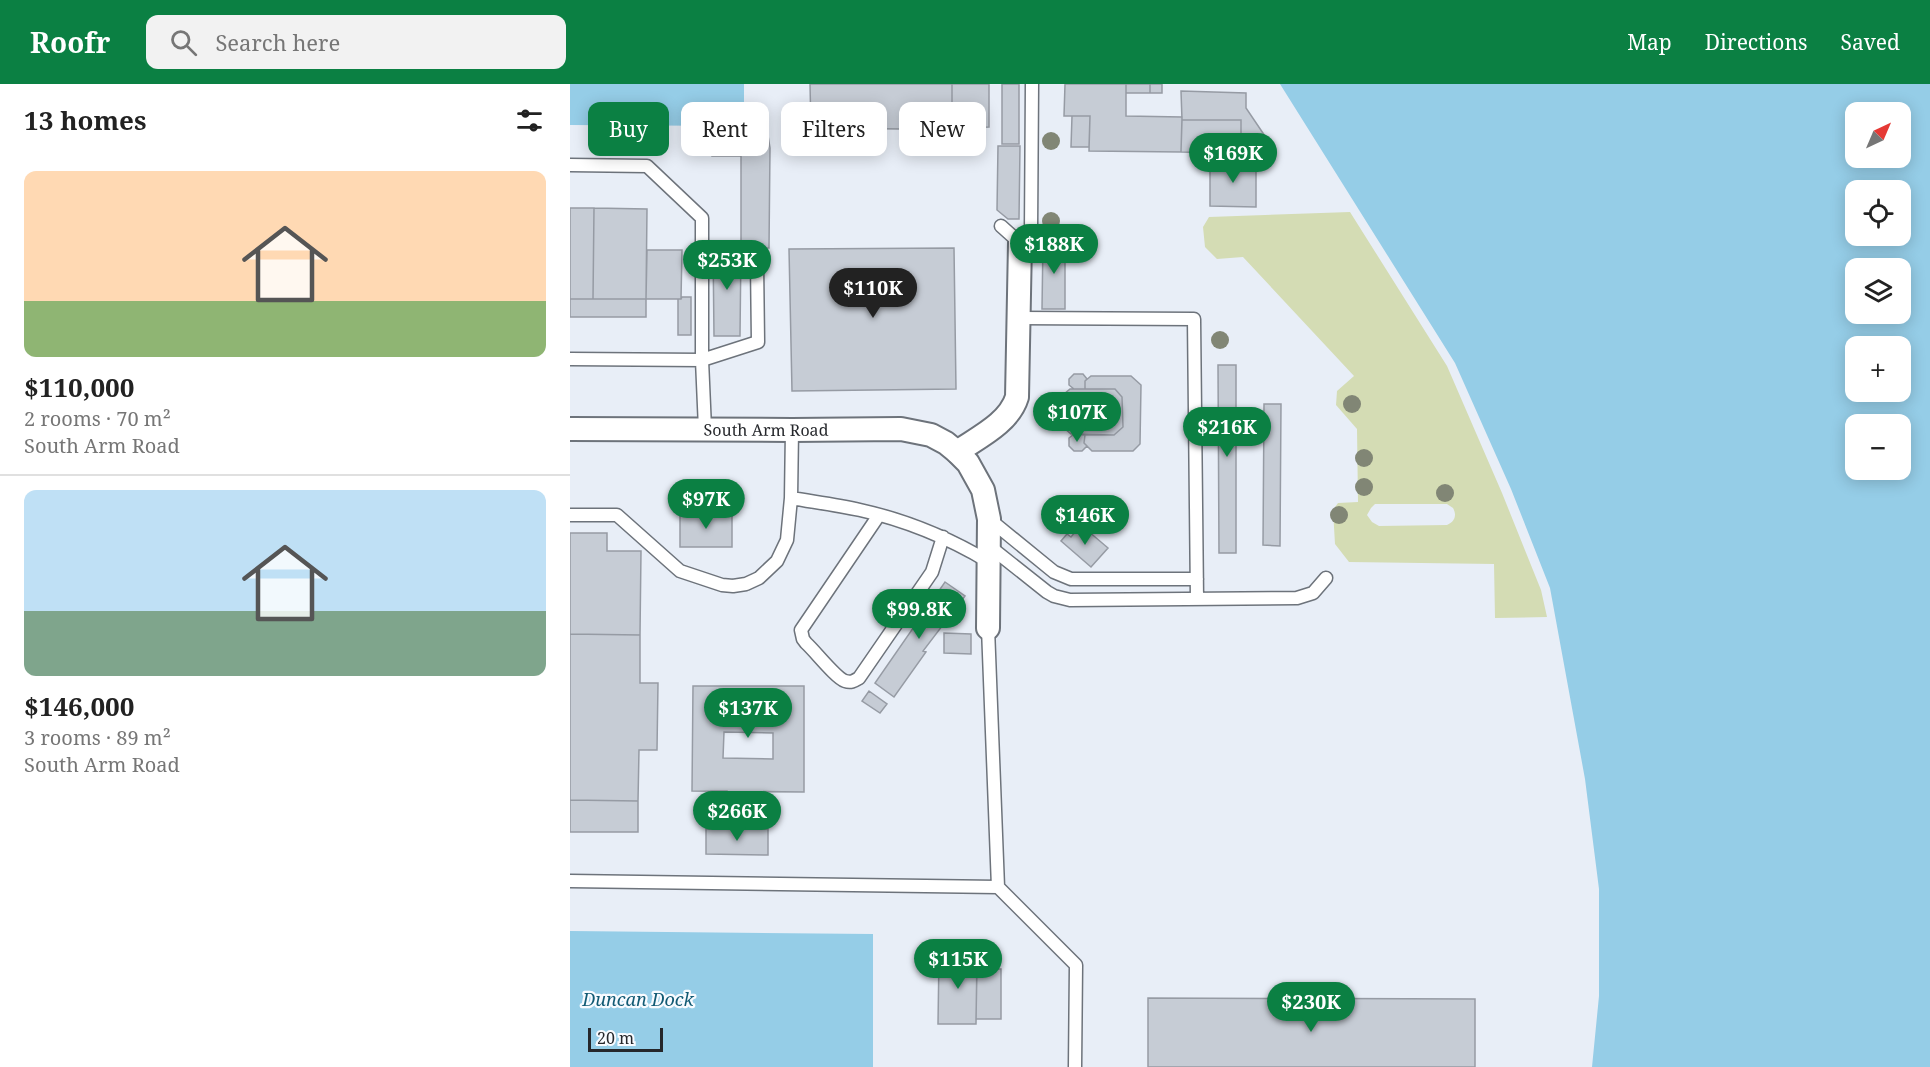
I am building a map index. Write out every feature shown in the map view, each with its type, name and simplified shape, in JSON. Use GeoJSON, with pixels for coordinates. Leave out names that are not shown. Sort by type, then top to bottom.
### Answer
{"type":"FeatureCollection","features":[{"type":"Feature","properties":{"kind":"street"},"geometry":{"type":"LineString","coordinates":[[957,452],[1004,419],[1015,405],[1018,388],[1020,243]]}},
{"type":"Feature","properties":{"kind":"street","name":"South Arm Road"},"geometry":{"type":"LineString","coordinates":[[570,429],[901,429],[931,435],[946,442],[968,463],[983,490],[989,519],[988,628]]}},
{"type":"Feature","properties":{"kind":"lane"},"geometry":{"type":"LineString","coordinates":[[1001,226],[1020,243],[1031,231],[1032,84]]}},
{"type":"Feature","properties":{"kind":"lane"},"geometry":{"type":"LineString","coordinates":[[570,165],[647,166],[702,218],[702,360],[705,429]]}},
{"type":"Feature","properties":{"kind":"lane"},"geometry":{"type":"LineString","coordinates":[[570,359],[702,360],[758,342],[757,263]]}},
{"type":"Feature","properties":{"kind":"lane"},"geometry":{"type":"LineString","coordinates":[[1019,318],[1194,319],[1197,599]]}},
{"type":"Feature","properties":{"kind":"lane"},"geometry":{"type":"LineString","coordinates":[[570,515],[617,515],[680,571],[722,585],[746,584],[759,578],[777,561],[787,540],[791,498],[792,430]]}},
{"type":"Feature","properties":{"kind":"lane"},"geometry":{"type":"LineString","coordinates":[[791,498],[879,515],[943,537],[989,554],[1047,592],[1062,598],[1107,600],[1297,598],[1313,593],[1326,578]]}},
{"type":"Feature","properties":{"kind":"lane"},"geometry":{"type":"LineString","coordinates":[[879,515],[801,630],[806,643],[838,677],[846,682],[859,678],[932,572],[943,537]]}},
{"type":"Feature","properties":{"kind":"lane"},"geometry":{"type":"LineString","coordinates":[[989,519],[1063,577],[1197,579]]}},
{"type":"Feature","properties":{"kind":"lane"},"geometry":{"type":"LineString","coordinates":[[988,628],[998,886],[1076,965],[1075,1067]]}},
{"type":"Feature","properties":{"kind":"lane"},"geometry":{"type":"LineString","coordinates":[[570,881],[998,886]]}},
{"type":"Feature","properties":{"kind":"green space"},"geometry":{"type":"Polygon","coordinates":[[[1350,212],[1447,366],[1541,590],[1547,617],[1495,618],[1494,564],[1349,562],[1335,544],[1333,510],[1338,503],[1358,502],[1357,429],[1336,405],[1337,391],[1354,376],[1243,257],[1217,259],[1205,247],[1203,227],[1209,217],[1350,212]],[[1375,504],[1367,515],[1379,526],[1447,525],[1455,516],[1453,508],[1447,504],[1375,504]]]}},
{"type":"Feature","properties":{"kind":"water"},"geometry":{"type":"Polygon","coordinates":[[[570,84],[744,84],[744,102],[681,102],[681,126],[669,126],[669,102],[588,102],[588,125],[570,125],[570,84]]]}},
{"type":"Feature","properties":{"kind":"water"},"geometry":{"type":"Polygon","coordinates":[[[1280,84],[1930,84],[1930,1067],[1592,1067],[1599,996],[1599,889],[1585,779],[1550,588],[1511,489],[1455,363],[1280,84]]]}},
{"type":"Feature","properties":{"kind":"water","name":"Duncan Dock"},"geometry":{"type":"Polygon","coordinates":[[[570,931],[873,934],[873,1067],[570,1067],[570,931]]]}},
{"type":"Feature","properties":{"kind":"building"},"geometry":{"type":"Polygon","coordinates":[[[810,84],[952,84],[952,102],[899,102],[899,129],[887,129],[887,102],[810,102],[810,84]]]}},
{"type":"Feature","properties":{"kind":"building"},"geometry":{"type":"Polygon","coordinates":[[[952,84],[989,84],[989,127],[986,127],[986,102],[952,102],[952,84]]]}},
{"type":"Feature","properties":{"kind":"building"},"geometry":{"type":"Polygon","coordinates":[[[1002,84],[1019,84],[1019,144],[1002,144],[1002,84]]]}},
{"type":"Feature","properties":{"kind":"building"},"geometry":{"type":"Polygon","coordinates":[[[1065,84],[1126,84],[1126,116],[1182,117],[1181,152],[1089,151],[1090,116],[1064,116],[1065,84]]]}},
{"type":"Feature","properties":{"kind":"building"},"geometry":{"type":"Polygon","coordinates":[[[1126,84],[1150,84],[1150,93],[1126,93],[1126,84]]]}},
{"type":"Feature","properties":{"kind":"building"},"geometry":{"type":"Polygon","coordinates":[[[1150,84],[1162,84],[1162,93],[1150,93],[1150,84]]]}},
{"type":"Feature","properties":{"kind":"building"},"geometry":{"type":"Polygon","coordinates":[[[1181,91],[1246,93],[1246,108],[1269,142],[1241,141],[1241,120],[1182,120],[1181,91]]]}},
{"type":"Feature","properties":{"kind":"building"},"geometry":{"type":"Polygon","coordinates":[[[1072,116],[1090,116],[1089,147],[1071,147],[1072,116]]]}},
{"type":"Feature","properties":{"kind":"building"},"geometry":{"type":"Polygon","coordinates":[[[1182,120],[1241,120],[1241,153],[1181,152],[1182,120]]]}},
{"type":"Feature","properties":{"kind":"building"},"geometry":{"type":"Polygon","coordinates":[[[1241,141],[1269,142],[1269,154],[1241,153],[1241,141]]]}},
{"type":"Feature","properties":{"kind":"building"},"geometry":{"type":"Polygon","coordinates":[[[769,142],[770,148],[769,248],[741,248],[741,156],[769,156],[769,142]]]}},
{"type":"Feature","properties":{"kind":"building"},"geometry":{"type":"Polygon","coordinates":[[[998,146],[1020,146],[1019,219],[1008,219],[997,210],[998,146]]]}},
{"type":"Feature","properties":{"kind":"building"},"geometry":{"type":"Polygon","coordinates":[[[1210,160],[1256,161],[1256,207],[1210,206],[1210,160]]]}},
{"type":"Feature","properties":{"kind":"building"},"geometry":{"type":"Polygon","coordinates":[[[570,208],[594,208],[593,299],[570,299],[570,208]]]}},
{"type":"Feature","properties":{"kind":"building"},"geometry":{"type":"Polygon","coordinates":[[[594,208],[647,209],[646,299],[593,299],[594,208]]]}},
{"type":"Feature","properties":{"kind":"building"},"geometry":{"type":"Polygon","coordinates":[[[1043,241],[1065,241],[1065,309],[1042,309],[1043,241]]]}},
{"type":"Feature","properties":{"kind":"building"},"geometry":{"type":"Polygon","coordinates":[[[713,247],[741,248],[740,336],[714,336],[713,247]]]}},
{"type":"Feature","properties":{"kind":"building"},"geometry":{"type":"Polygon","coordinates":[[[954,248],[956,389],[792,391],[789,249],[954,248]]]}},
{"type":"Feature","properties":{"kind":"building"},"geometry":{"type":"Polygon","coordinates":[[[647,250],[682,250],[681,299],[646,299],[647,250]]]}},
{"type":"Feature","properties":{"kind":"building"},"geometry":{"type":"Polygon","coordinates":[[[691,297],[691,335],[678,335],[678,299],[691,297]]]}},
{"type":"Feature","properties":{"kind":"building"},"geometry":{"type":"Polygon","coordinates":[[[570,299],[646,299],[646,317],[570,317],[570,299]]]}},
{"type":"Feature","properties":{"kind":"building"},"geometry":{"type":"Polygon","coordinates":[[[1218,365],[1236,365],[1236,553],[1219,553],[1218,365]]]}},
{"type":"Feature","properties":{"kind":"building"},"geometry":{"type":"Polygon","coordinates":[[[1074,374],[1083,374],[1087,379],[1085,389],[1074,389],[1069,385],[1069,379],[1074,374]]]}},
{"type":"Feature","properties":{"kind":"building"},"geometry":{"type":"Polygon","coordinates":[[[1091,376],[1131,376],[1141,385],[1140,444],[1133,451],[1092,451],[1084,443],[1085,435],[1114,435],[1123,427],[1122,397],[1115,389],[1085,389],[1085,381],[1091,376]]]}},
{"type":"Feature","properties":{"kind":"building"},"geometry":{"type":"Polygon","coordinates":[[[1070,389],[1115,389],[1122,397],[1123,427],[1114,435],[1071,434],[1064,428],[1064,394],[1070,389]]]}},
{"type":"Feature","properties":{"kind":"building"},"geometry":{"type":"Polygon","coordinates":[[[1264,404],[1281,404],[1280,546],[1263,545],[1264,404]]]}},
{"type":"Feature","properties":{"kind":"building"},"geometry":{"type":"Polygon","coordinates":[[[1074,434],[1085,435],[1084,443],[1087,446],[1082,451],[1074,451],[1069,446],[1069,438],[1074,434]]]}},
{"type":"Feature","properties":{"kind":"building"},"geometry":{"type":"Polygon","coordinates":[[[680,513],[732,513],[732,547],[680,547],[680,513]]]}},
{"type":"Feature","properties":{"kind":"building"},"geometry":{"type":"Polygon","coordinates":[[[1081,525],[1108,548],[1091,567],[1061,541],[1067,534],[1071,537],[1081,525]]]}},
{"type":"Feature","properties":{"kind":"building"},"geometry":{"type":"Polygon","coordinates":[[[570,533],[607,533],[607,551],[641,551],[640,635],[570,634],[570,533]]]}},
{"type":"Feature","properties":{"kind":"building"},"geometry":{"type":"Polygon","coordinates":[[[945,582],[965,596],[923,651],[926,652],[894,697],[875,683],[945,582]]]}},
{"type":"Feature","properties":{"kind":"building"},"geometry":{"type":"Polygon","coordinates":[[[944,633],[971,634],[971,654],[944,653],[944,633]]]}},
{"type":"Feature","properties":{"kind":"building"},"geometry":{"type":"Polygon","coordinates":[[[570,634],[640,635],[640,683],[658,683],[657,750],[639,750],[638,801],[570,800],[570,634]]]}},
{"type":"Feature","properties":{"kind":"building"},"geometry":{"type":"Polygon","coordinates":[[[693,686],[804,686],[804,792],[692,791],[693,686]],[[724,732],[723,758],[773,759],[773,733],[724,732]]]}},
{"type":"Feature","properties":{"kind":"building"},"geometry":{"type":"Polygon","coordinates":[[[869,691],[887,704],[880,713],[862,701],[869,691]]]}},
{"type":"Feature","properties":{"kind":"building"},"geometry":{"type":"Polygon","coordinates":[[[711,791],[727,791],[727,829],[711,829],[711,791]]]}},
{"type":"Feature","properties":{"kind":"building"},"geometry":{"type":"Polygon","coordinates":[[[570,800],[638,801],[638,832],[570,832],[570,800]]]}},
{"type":"Feature","properties":{"kind":"building"},"geometry":{"type":"Polygon","coordinates":[[[706,829],[768,829],[768,855],[706,854],[706,829]]]}},
{"type":"Feature","properties":{"kind":"building"},"geometry":{"type":"Polygon","coordinates":[[[939,956],[977,956],[976,1024],[938,1024],[939,956]]]}},
{"type":"Feature","properties":{"kind":"building"},"geometry":{"type":"Polygon","coordinates":[[[977,969],[1001,969],[1001,1019],[976,1019],[977,969]]]}},
{"type":"Feature","properties":{"kind":"building"},"geometry":{"type":"Polygon","coordinates":[[[1148,998],[1475,999],[1475,1067],[1148,1067],[1148,998]]]}}]}
